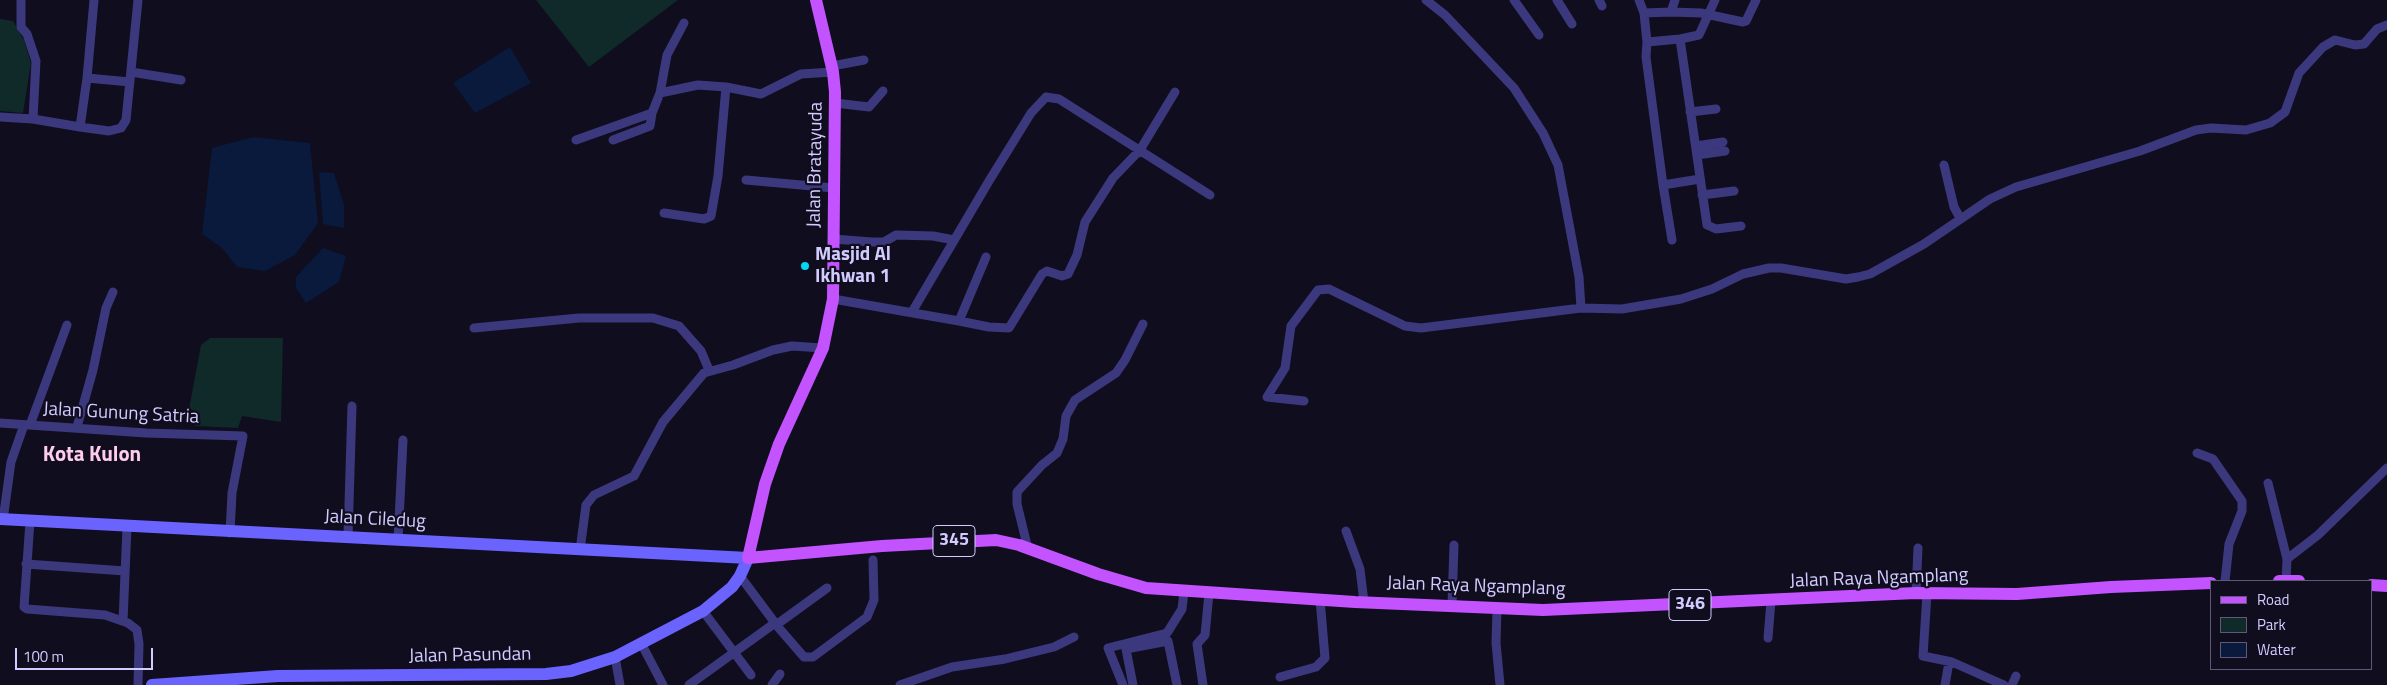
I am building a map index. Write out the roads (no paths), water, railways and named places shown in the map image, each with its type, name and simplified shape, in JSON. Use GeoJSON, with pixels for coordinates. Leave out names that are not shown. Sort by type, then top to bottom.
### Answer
{"type":"FeatureCollection","features":[{"type":"Feature","properties":{"kind":"main road","name":"Jalan Bratayuda"},"geometry":{"type":"LineString","coordinates":[[748,558],[765,484],[779,444],[823,348],[833,299],[836,103],[832,69],[816,0]]}},
{"type":"Feature","properties":{"kind":"main road","name":"Jalan Ciledug"},"geometry":{"type":"LineString","coordinates":[[1,520],[748,558]]}},
{"type":"Feature","properties":{"kind":"main road","name":"Jalan Raya Ngamplang"},"geometry":{"type":"LineString","coordinates":[[748,558],[968,540],[1008,542],[1098,574],[1152,589],[1497,608],[1619,608],[1922,594],[2017,594],[2110,586],[2210,583]]}},
{"type":"Feature","properties":{"kind":"main road","name":"Jalan Pasundan"},"geometry":{"type":"LineString","coordinates":[[152,685],[398,680],[546,674],[570,671],[615,657],[703,610],[731,588],[740,576],[748,558]]}},
{"type":"Feature","properties":{"kind":"main road"},"geometry":{"type":"LineString","coordinates":[[2372,586],[2387,586]]}},
{"type":"Feature","properties":{"kind":"street"},"geometry":{"type":"LineString","coordinates":[[21,0],[21,27],[27,34],[36,61],[33,119]]}},
{"type":"Feature","properties":{"kind":"street"},"geometry":{"type":"LineString","coordinates":[[80,127],[87,78],[94,0]]}},
{"type":"Feature","properties":{"kind":"street"},"geometry":{"type":"LineString","coordinates":[[0,117],[33,119],[109,131],[121,128],[126,120],[138,0]]}},
{"type":"Feature","properties":{"kind":"street"},"geometry":{"type":"LineString","coordinates":[[1426,0],[1445,15],[1514,88],[1544,133],[1558,165],[1579,277],[1581,308]]}},
{"type":"Feature","properties":{"kind":"street"},"geometry":{"type":"LineString","coordinates":[[1514,0],[1540,35]]}},
{"type":"Feature","properties":{"kind":"street"},"geometry":{"type":"LineString","coordinates":[[1557,0],[1572,24]]}},
{"type":"Feature","properties":{"kind":"street"},"geometry":{"type":"LineString","coordinates":[[1639,0],[1644,13],[1646,57],[1672,240]]}},
{"type":"Feature","properties":{"kind":"street"},"geometry":{"type":"LineString","coordinates":[[1671,12],[1675,0]]}},
{"type":"Feature","properties":{"kind":"street"},"geometry":{"type":"LineString","coordinates":[[1646,42],[1680,39],[1698,35],[1715,0]]}},
{"type":"Feature","properties":{"kind":"street"},"geometry":{"type":"LineString","coordinates":[[1644,13],[1671,12],[1709,15],[1744,22],[1756,0]]}},
{"type":"Feature","properties":{"kind":"street"},"geometry":{"type":"LineString","coordinates":[[613,140],[650,126],[652,113],[660,93],[667,54],[684,23]]}},
{"type":"Feature","properties":{"kind":"street"},"geometry":{"type":"LineString","coordinates":[[1304,401],[1267,397],[1285,368],[1291,326],[1314,292],[1322,288],[1406,326],[1415,328],[1581,308],[1622,310],[1681,299],[1712,289],[1744,274],[1769,268],[1781,268],[1846,278],[1858,277],[1870,274],[1924,244],[1957,213],[2016,187],[2140,151],[2196,130],[2211,128],[2246,130],[2270,123],[2285,112],[2299,73],[2323,47],[2335,40],[2355,45],[2364,44],[2377,29],[2387,25]]}},
{"type":"Feature","properties":{"kind":"street"},"geometry":{"type":"LineString","coordinates":[[1680,39],[1702,195],[1709,227],[1716,229],[1741,226]]}},
{"type":"Feature","properties":{"kind":"street"},"geometry":{"type":"LineString","coordinates":[[660,93],[698,85],[726,87],[761,94],[801,74],[832,69],[864,60]]}},
{"type":"Feature","properties":{"kind":"street"},"geometry":{"type":"LineString","coordinates":[[131,72],[181,80]]}},
{"type":"Feature","properties":{"kind":"street"},"geometry":{"type":"LineString","coordinates":[[87,78],[130,82]]}},
{"type":"Feature","properties":{"kind":"street"},"geometry":{"type":"LineString","coordinates":[[664,214],[704,219],[711,216],[718,176],[726,87]]}},
{"type":"Feature","properties":{"kind":"street"},"geometry":{"type":"LineString","coordinates":[[836,103],[869,107],[882,91]]}},
{"type":"Feature","properties":{"kind":"street"},"geometry":{"type":"LineString","coordinates":[[833,299],[1008,329],[1011,327],[1042,274],[1047,271],[1062,276],[1068,274],[1077,255],[1085,222],[1113,178],[1140,150],[1175,92]]}},
{"type":"Feature","properties":{"kind":"street"},"geometry":{"type":"LineString","coordinates":[[912,312],[994,173],[1032,113],[1044,98],[1048,96],[1059,99],[1210,195]]}},
{"type":"Feature","properties":{"kind":"street"},"geometry":{"type":"LineString","coordinates":[[1690,112],[1716,110]]}},
{"type":"Feature","properties":{"kind":"street"},"geometry":{"type":"LineString","coordinates":[[576,140],[652,113]]}},
{"type":"Feature","properties":{"kind":"street"},"geometry":{"type":"LineString","coordinates":[[1697,150],[1724,147]]}},
{"type":"Feature","properties":{"kind":"street"},"geometry":{"type":"LineString","coordinates":[[1944,165],[1957,213]]}},
{"type":"Feature","properties":{"kind":"street"},"geometry":{"type":"LineString","coordinates":[[1663,185],[1700,179]]}},
{"type":"Feature","properties":{"kind":"street"},"geometry":{"type":"LineString","coordinates":[[746,180],[834,188]]}},
{"type":"Feature","properties":{"kind":"street"},"geometry":{"type":"LineString","coordinates":[[1702,195],[1734,191]]}},
{"type":"Feature","properties":{"kind":"street"},"geometry":{"type":"LineString","coordinates":[[834,239],[884,242],[896,235],[933,236],[954,240]]}},
{"type":"Feature","properties":{"kind":"street"},"geometry":{"type":"LineString","coordinates":[[959,321],[986,257]]}},
{"type":"Feature","properties":{"kind":"street"},"geometry":{"type":"LineString","coordinates":[[77,427],[93,370],[106,308],[113,292]]}},
{"type":"Feature","properties":{"kind":"street"},"geometry":{"type":"LineString","coordinates":[[474,328],[580,318],[653,318],[679,326],[701,351],[709,370]]}},
{"type":"Feature","properties":{"kind":"street"},"geometry":{"type":"LineString","coordinates":[[1028,549],[1017,504],[1017,492],[1042,464],[1057,453],[1063,439],[1066,416],[1075,400],[1116,373],[1125,360],[1143,324]]}},
{"type":"Feature","properties":{"kind":"street"},"geometry":{"type":"LineString","coordinates":[[1,520],[11,462],[67,325]]}},
{"type":"Feature","properties":{"kind":"street"},"geometry":{"type":"LineString","coordinates":[[580,550],[586,505],[594,495],[634,476],[663,422],[692,385],[709,370],[733,365],[773,350],[792,346],[823,348]]}},
{"type":"Feature","properties":{"kind":"street"},"geometry":{"type":"LineString","coordinates":[[348,537],[352,406]]}},
{"type":"Feature","properties":{"kind":"street","name":"Jalan Gunung Satria"},"geometry":{"type":"LineString","coordinates":[[0,423],[190,435],[239,436],[244,438],[232,492],[230,533]]}},
{"type":"Feature","properties":{"kind":"street"},"geometry":{"type":"LineString","coordinates":[[398,540],[403,440]]}},
{"type":"Feature","properties":{"kind":"street"},"geometry":{"type":"LineString","coordinates":[[2198,453],[2213,459],[2242,501],[2242,511],[2229,544],[2225,580]]}},
{"type":"Feature","properties":{"kind":"street"},"geometry":{"type":"LineString","coordinates":[[2287,559],[2318,535],[2387,468]]}},
{"type":"Feature","properties":{"kind":"street"},"geometry":{"type":"LineString","coordinates":[[2268,483],[2294,580]]}},
{"type":"Feature","properties":{"kind":"street"},"geometry":{"type":"LineString","coordinates":[[30,521],[23,603],[27,610],[85,612],[123,621],[137,630],[139,644],[138,685]]}},
{"type":"Feature","properties":{"kind":"street"},"geometry":{"type":"LineString","coordinates":[[123,621],[127,526]]}},
{"type":"Feature","properties":{"kind":"street"},"geometry":{"type":"LineString","coordinates":[[1346,530],[1360,569],[1364,602]]}},
{"type":"Feature","properties":{"kind":"street"},"geometry":{"type":"LineString","coordinates":[[1452,605],[1454,545]]}},
{"type":"Feature","properties":{"kind":"street"},"geometry":{"type":"LineString","coordinates":[[1918,548],[1922,594],[1922,655],[1949,662],[2004,685]]}},
{"type":"Feature","properties":{"kind":"street"},"geometry":{"type":"LineString","coordinates":[[740,576],[776,624],[804,657],[813,657],[867,617],[874,600],[873,560]]}},
{"type":"Feature","properties":{"kind":"street"},"geometry":{"type":"LineString","coordinates":[[26,564],[125,571]]}},
{"type":"Feature","properties":{"kind":"street"},"geometry":{"type":"LineString","coordinates":[[688,685],[826,588]]}},
{"type":"Feature","properties":{"kind":"street"},"geometry":{"type":"LineString","coordinates":[[1177,685],[1168,637],[1182,609],[1184,592]]}},
{"type":"Feature","properties":{"kind":"street"},"geometry":{"type":"LineString","coordinates":[[1203,685],[1197,644],[1205,635],[1209,593]]}},
{"type":"Feature","properties":{"kind":"street"},"geometry":{"type":"LineString","coordinates":[[1280,676],[1316,667],[1325,658],[1320,599]]}},
{"type":"Feature","properties":{"kind":"street"},"geometry":{"type":"LineString","coordinates":[[1768,638],[1771,601]]}},
{"type":"Feature","properties":{"kind":"street"},"geometry":{"type":"LineString","coordinates":[[1497,608],[1496,638],[1500,685]]}},
{"type":"Feature","properties":{"kind":"street"},"geometry":{"type":"LineString","coordinates":[[703,610],[751,675]]}},
{"type":"Feature","properties":{"kind":"street"},"geometry":{"type":"LineString","coordinates":[[900,685],[952,667],[1005,659],[1054,647],[1074,637]]}},
{"type":"Feature","properties":{"kind":"street"},"geometry":{"type":"LineString","coordinates":[[1124,685],[1108,648],[1168,637]]}},
{"type":"Feature","properties":{"kind":"street"},"geometry":{"type":"LineString","coordinates":[[641,644],[663,685]]}},
{"type":"Feature","properties":{"kind":"street"},"geometry":{"type":"LineString","coordinates":[[1126,646],[1133,685]]}},
{"type":"Feature","properties":{"kind":"street"},"geometry":{"type":"LineString","coordinates":[[615,657],[620,685]]}},
{"type":"Feature","properties":{"kind":"street"},"geometry":{"type":"LineString","coordinates":[[1945,685],[1949,662]]}},
{"type":"Feature","properties":{"kind":"street"},"geometry":{"type":"LineString","coordinates":[[772,685],[780,674]]}},
{"type":"Feature","properties":{"kind":"water"},"geometry":{"type":"Polygon","coordinates":[[[510,47],[531,83],[475,113],[453,83],[510,47]]]}},
{"type":"Feature","properties":{"kind":"water"},"geometry":{"type":"Polygon","coordinates":[[[253,137],[310,143],[318,223],[295,255],[265,271],[237,267],[222,248],[202,234],[212,148],[253,137]]]}},
{"type":"Feature","properties":{"kind":"water"},"geometry":{"type":"Polygon","coordinates":[[[319,172],[334,173],[344,205],[344,228],[323,224],[319,172]]]}},
{"type":"Feature","properties":{"kind":"water"},"geometry":{"type":"Polygon","coordinates":[[[323,248],[346,256],[339,282],[306,303],[296,288],[296,277],[323,248]]]}},
{"type":"Feature","properties":{"kind":"place","name":"Masjid Al Ikhwan 1"},"geometry":{"type":"Point","coordinates":[805,266]}},
{"type":"Feature","properties":{"kind":"district","name":"Kota Kulon"},"geometry":{"type":"Point","coordinates":[92,456]}}]}
